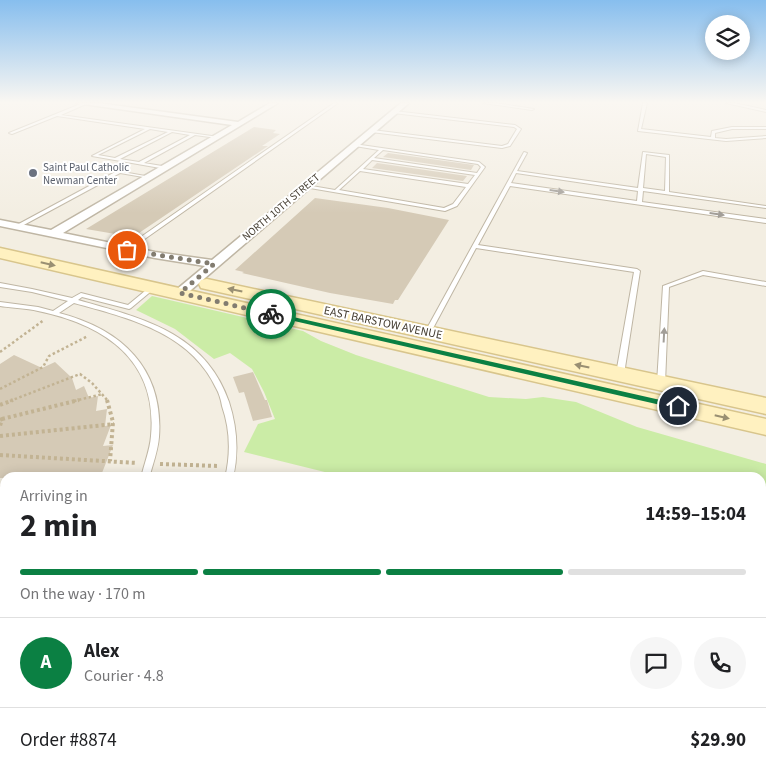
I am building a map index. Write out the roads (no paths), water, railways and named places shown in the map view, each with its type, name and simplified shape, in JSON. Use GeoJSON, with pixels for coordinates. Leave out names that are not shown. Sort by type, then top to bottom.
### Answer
{"type":"FeatureCollection","features":[{"type":"Feature","properties":{"kind":"main road","name":"EAST BARSTOW AVENUE"},"geometry":{"type":"LineString","coordinates":[[0,239],[187,287],[766,426]]}},
{"type":"Feature","properties":{"kind":"main road","name":"EAST BARSTOW AVENUE"},"geometry":{"type":"LineString","coordinates":[[0,253],[153,287],[187,287],[428,332],[766,406]]}},
{"type":"Feature","properties":{"kind":"street"},"geometry":{"type":"LineString","coordinates":[[53,234],[214,140]]}},
{"type":"Feature","properties":{"kind":"street","name":"NORTH 10TH STREET"},"geometry":{"type":"LineString","coordinates":[[187,287],[361,140]]}},
{"type":"Feature","properties":{"kind":"street"},"geometry":{"type":"LineString","coordinates":[[0,223],[127,250],[214,264]]}},
{"type":"Feature","properties":{"kind":"lane"},"geometry":{"type":"LineString","coordinates":[[127,140],[94,156],[166,168]]}},
{"type":"Feature","properties":{"kind":"lane"},"geometry":{"type":"LineString","coordinates":[[117,160],[156,140]]}},
{"type":"Feature","properties":{"kind":"lane"},"geometry":{"type":"LineString","coordinates":[[141,164],[184,140]]}},
{"type":"Feature","properties":{"kind":"lane"},"geometry":{"type":"LineString","coordinates":[[127,250],[286,140]]}},
{"type":"Feature","properties":{"kind":"lane"},"geometry":{"type":"LineString","coordinates":[[445,140],[502,147],[509,145],[512,140]]}},
{"type":"Feature","properties":{"kind":"lane"},"geometry":{"type":"LineString","coordinates":[[306,186],[445,210],[456,205],[483,167],[479,163],[354,145]]}},
{"type":"Feature","properties":{"kind":"lane"},"geometry":{"type":"LineString","coordinates":[[336,191],[382,149]]}},
{"type":"Feature","properties":{"kind":"lane"},"geometry":{"type":"LineString","coordinates":[[428,332],[525,154]]}},
{"type":"Feature","properties":{"kind":"lane"},"geometry":{"type":"LineString","coordinates":[[639,203],[644,154],[668,156],[667,193]]}},
{"type":"Feature","properties":{"kind":"lane"},"geometry":{"type":"LineString","coordinates":[[371,159],[477,174]]}},
{"type":"Feature","properties":{"kind":"lane"},"geometry":{"type":"LineString","coordinates":[[360,170],[469,186]]}},
{"type":"Feature","properties":{"kind":"lane"},"geometry":{"type":"LineString","coordinates":[[18,226],[119,172],[149,177]]}},
{"type":"Feature","properties":{"kind":"lane"},"geometry":{"type":"LineString","coordinates":[[515,172],[766,207]]}},
{"type":"Feature","properties":{"kind":"lane"},"geometry":{"type":"LineString","coordinates":[[508,184],[766,221]]}},
{"type":"Feature","properties":{"kind":"lane"},"geometry":{"type":"LineString","coordinates":[[475,246],[637,271],[620,374]]}},
{"type":"Feature","properties":{"kind":"lane"},"geometry":{"type":"LineString","coordinates":[[661,383],[666,286],[703,273],[766,284]]}},
{"type":"Feature","properties":{"kind":"lane"},"geometry":{"type":"LineString","coordinates":[[0,285],[73,300],[133,317],[157,326],[180,340],[199,356],[217,378],[226,400],[232,428],[231,472]]}},
{"type":"Feature","properties":{"kind":"lane"},"geometry":{"type":"LineString","coordinates":[[56,312],[81,295],[130,307],[153,287]]}},
{"type":"Feature","properties":{"kind":"lane"},"geometry":{"type":"LineString","coordinates":[[0,304],[56,312],[100,330],[127,349],[139,362],[147,376],[152,391],[156,429],[147,472]]}},
{"type":"Feature","properties":{"kind":"place","name":"Saint Paul Catholic Newman Center"},"geometry":{"type":"Point","coordinates":[33,173]}}]}
